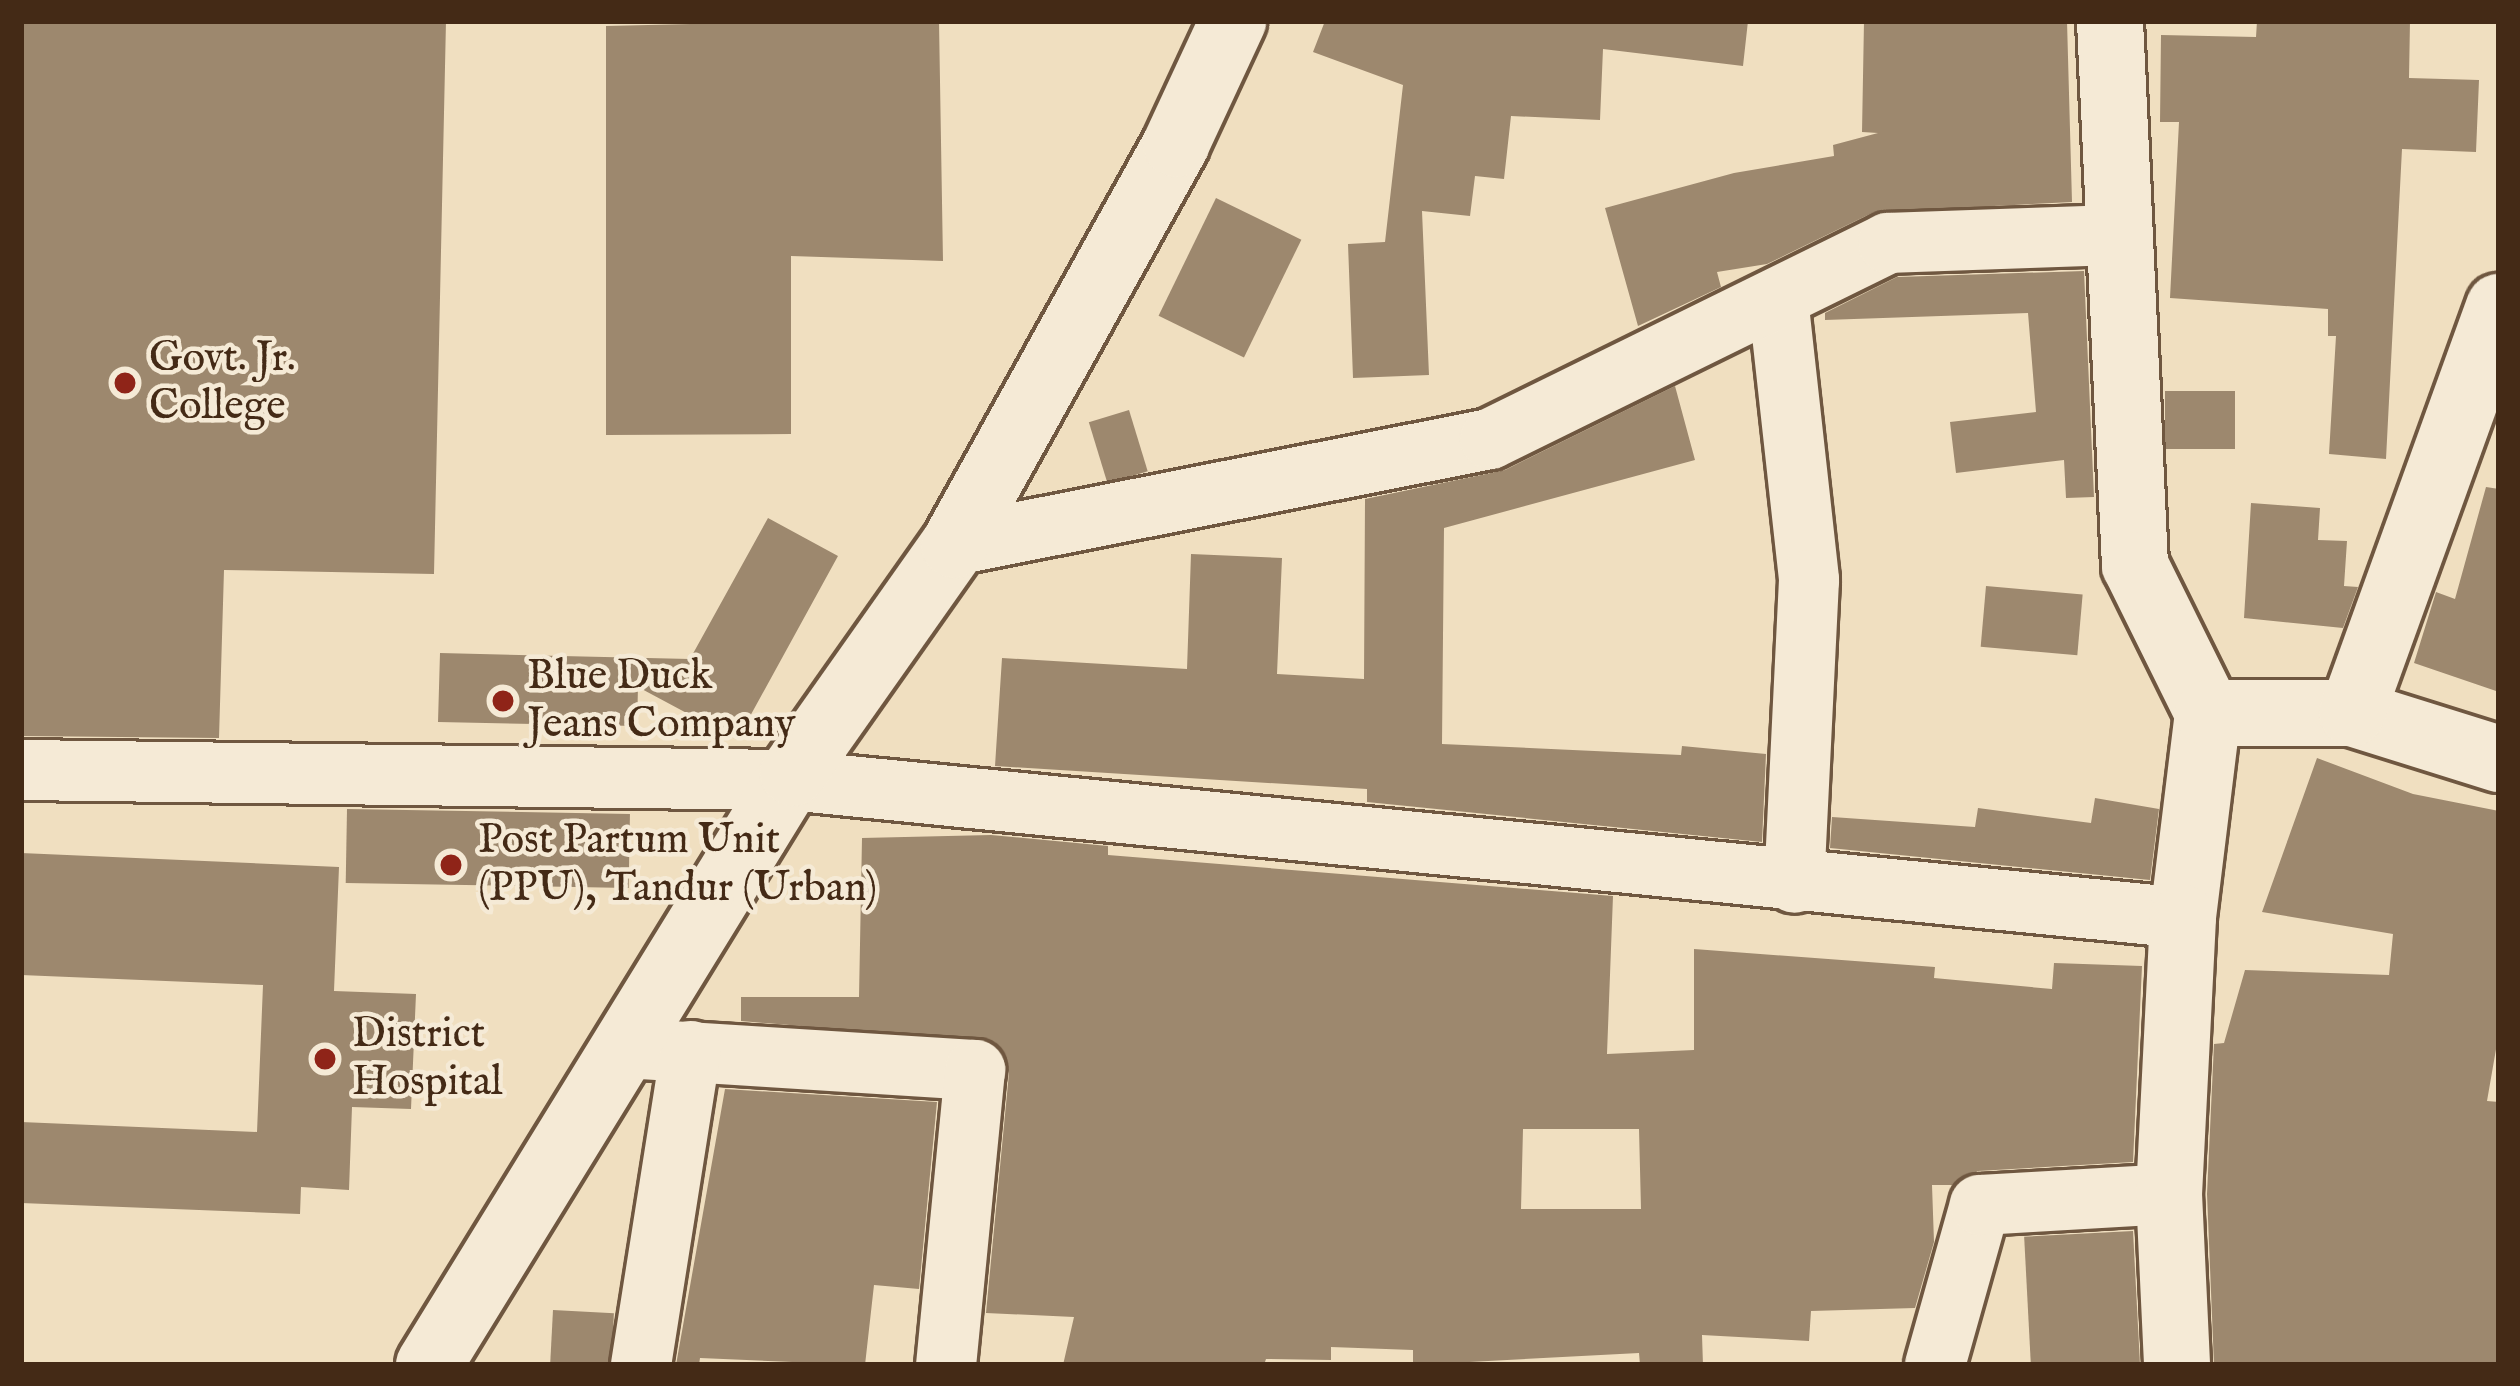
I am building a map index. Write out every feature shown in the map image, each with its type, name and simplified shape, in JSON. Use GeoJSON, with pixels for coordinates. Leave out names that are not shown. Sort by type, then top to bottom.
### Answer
{"type":"FeatureCollection","features":[{"type":"Feature","properties":{"kind":"street"},"geometry":{"type":"LineString","coordinates":[[429,1365],[789,780],[954,545],[1176,144],[1233,21]]}},
{"type":"Feature","properties":{"kind":"street"},"geometry":{"type":"LineString","coordinates":[[2110,21],[2134,565],[2208,713],[2183,918],[2169,1194],[2177,1365]]}},
{"type":"Feature","properties":{"kind":"street"},"geometry":{"type":"LineString","coordinates":[[954,545],[1490,439],[1888,243],[2120,235]]}},
{"type":"Feature","properties":{"kind":"street"},"geometry":{"type":"LineString","coordinates":[[1778,298],[1809,580],[1794,883]]}},
{"type":"Feature","properties":{"kind":"street"},"geometry":{"type":"LineString","coordinates":[[2352,713],[2483,400],[2499,307]]}},
{"type":"Feature","properties":{"kind":"street"},"geometry":{"type":"LineString","coordinates":[[2208,713],[2352,713],[2499,759]]}},
{"type":"Feature","properties":{"kind":"street"},"geometry":{"type":"LineString","coordinates":[[21,770],[789,780],[2183,918]]}},
{"type":"Feature","properties":{"kind":"street"},"geometry":{"type":"LineString","coordinates":[[624,1048],[975,1070],[946,1365]]}},
{"type":"Feature","properties":{"kind":"street"},"geometry":{"type":"LineString","coordinates":[[641,1365],[691,1051]]}},
{"type":"Feature","properties":{"kind":"street"},"geometry":{"type":"LineString","coordinates":[[1935,1365],[1980,1205],[2169,1194]]}},
{"type":"Feature","properties":{"kind":"building"},"geometry":{"type":"Polygon","coordinates":[[[21,21],[446,21],[434,574],[224,570],[219,738],[21,736],[21,21]]]}},
{"type":"Feature","properties":{"kind":"building"},"geometry":{"type":"Polygon","coordinates":[[[939,21],[943,261],[791,256],[791,434],[606,435],[606,26],[939,21]]]}},
{"type":"Feature","properties":{"kind":"building"},"geometry":{"type":"Polygon","coordinates":[[[1325,21],[1748,21],[1743,66],[1603,49],[1600,120],[1511,116],[1504,179],[1475,176],[1470,216],[1422,211],[1429,375],[1353,378],[1348,244],[1385,242],[1403,85],[1313,52],[1325,21]]]}},
{"type":"Feature","properties":{"kind":"building"},"geometry":{"type":"Polygon","coordinates":[[[1864,21],[2067,21],[2072,202],[1874,212],[1767,264],[1717,272],[1721,287],[1638,326],[1605,208],[1734,173],[1834,156],[1833,145],[1878,133],[1862,132],[1864,21]]]}},
{"type":"Feature","properties":{"kind":"building"},"geometry":{"type":"Polygon","coordinates":[[[2257,21],[2410,21],[2409,78],[2479,80],[2476,152],[2402,149],[2386,459],[2329,454],[2336,336],[2328,336],[2328,309],[2170,298],[2179,122],[2160,122],[2161,35],[2256,37],[2257,21]]]}},
{"type":"Feature","properties":{"kind":"building"},"geometry":{"type":"Polygon","coordinates":[[[1216,198],[1301,240],[1244,357],[1159,316],[1216,198]]]}},
{"type":"Feature","properties":{"kind":"building"},"geometry":{"type":"Polygon","coordinates":[[[2084,271],[2094,497],[2066,498],[2064,460],[1956,473],[1950,422],[2036,412],[2028,313],[1825,320],[1825,313],[1897,277],[2084,271]]]}},
{"type":"Feature","properties":{"kind":"building"},"geometry":{"type":"Polygon","coordinates":[[[1675,386],[1695,460],[1444,528],[1442,744],[1681,755],[1682,746],[1766,754],[1762,842],[1367,802],[1367,789],[995,766],[1002,658],[1187,669],[1191,554],[1282,558],[1277,674],[1364,679],[1365,499],[1505,470],[1675,386]]]}},
{"type":"Feature","properties":{"kind":"building"},"geometry":{"type":"Polygon","coordinates":[[[2165,391],[2235,391],[2235,449],[2165,449],[2165,391]]]}},
{"type":"Feature","properties":{"kind":"building"},"geometry":{"type":"Polygon","coordinates":[[[1129,410],[1148,471],[1108,483],[1089,422],[1129,410]]]}},
{"type":"Feature","properties":{"kind":"building"},"geometry":{"type":"Polygon","coordinates":[[[2486,487],[2499,489],[2499,692],[2414,663],[2436,592],[2455,599],[2486,487]]]}},
{"type":"Feature","properties":{"kind":"building"},"geometry":{"type":"Polygon","coordinates":[[[2251,503],[2320,508],[2318,540],[2347,541],[2344,586],[2358,587],[2343,628],[2244,618],[2251,503]]]}},
{"type":"Feature","properties":{"kind":"building"},"geometry":{"type":"Polygon","coordinates":[[[768,518],[838,556],[737,740],[638,687],[637,726],[438,722],[440,653],[690,659],[768,518]]]}},
{"type":"Feature","properties":{"kind":"building"},"geometry":{"type":"Polygon","coordinates":[[[1986,586],[2083,594],[2077,655],[1981,647],[1986,586]]]}},
{"type":"Feature","properties":{"kind":"building"},"geometry":{"type":"Polygon","coordinates":[[[2317,758],[2413,794],[2499,811],[2499,1032],[2487,1101],[2499,1102],[2499,1365],[2214,1365],[2207,1194],[2214,1044],[2224,1043],[2245,970],[2389,975],[2393,934],[2262,912],[2317,758]]]}},
{"type":"Feature","properties":{"kind":"building"},"geometry":{"type":"Polygon","coordinates":[[[2095,798],[2159,809],[2150,880],[1830,848],[1832,817],[1975,827],[1978,808],[2091,823],[2095,798]]]}},
{"type":"Feature","properties":{"kind":"building"},"geometry":{"type":"Polygon","coordinates":[[[347,809],[630,814],[629,888],[346,883],[347,809]]]}},
{"type":"Feature","properties":{"kind":"building"},"geometry":{"type":"Polygon","coordinates":[[[991,835],[1108,846],[1108,855],[1613,896],[1607,1054],[1694,1050],[1694,949],[1935,967],[1934,978],[2052,989],[2054,963],[2142,966],[2133,1162],[1978,1171],[1954,1185],[1932,1185],[1934,1242],[1915,1308],[1811,1311],[1809,1341],[1702,1335],[1703,1365],[1640,1365],[1639,1353],[1413,1365],[1413,1350],[1331,1347],[1331,1360],[1266,1359],[1264,1365],[1063,1365],[1074,1317],[986,1313],[1009,1073],[995,1042],[741,1021],[741,997],[859,997],[862,838],[991,835]],[[1523,1129],[1521,1209],[1641,1209],[1639,1129],[1523,1129]]]}},
{"type":"Feature","properties":{"kind":"building"},"geometry":{"type":"Polygon","coordinates":[[[21,853],[339,867],[334,991],[416,994],[411,1109],[352,1107],[349,1190],[301,1187],[300,1214],[21,1203],[21,1122],[257,1132],[263,985],[21,975],[21,853]]]}},
{"type":"Feature","properties":{"kind":"building"},"geometry":{"type":"Polygon","coordinates":[[[725,1089],[937,1102],[919,1289],[874,1285],[865,1365],[700,1358],[699,1365],[676,1365],[725,1089]]]}},
{"type":"Feature","properties":{"kind":"building"},"geometry":{"type":"Polygon","coordinates":[[[2133,1231],[2140,1365],[2031,1365],[2024,1237],[2133,1231]]]}},
{"type":"Feature","properties":{"kind":"building"},"geometry":{"type":"Polygon","coordinates":[[[553,1310],[614,1313],[611,1365],[550,1365],[553,1310]]]}},
{"type":"Feature","properties":{"kind":"place","name":"Govt. Jr. College"},"geometry":{"type":"Point","coordinates":[125,383]}},
{"type":"Feature","properties":{"kind":"place","name":"Blue Duck Jeans Company"},"geometry":{"type":"Point","coordinates":[503,701]}},
{"type":"Feature","properties":{"kind":"place","name":"Post Partum Unit (PPU), Tandur (Urban)"},"geometry":{"type":"Point","coordinates":[451,865]}},
{"type":"Feature","properties":{"kind":"place","name":"District Hospital"},"geometry":{"type":"Point","coordinates":[325,1059]}}]}
